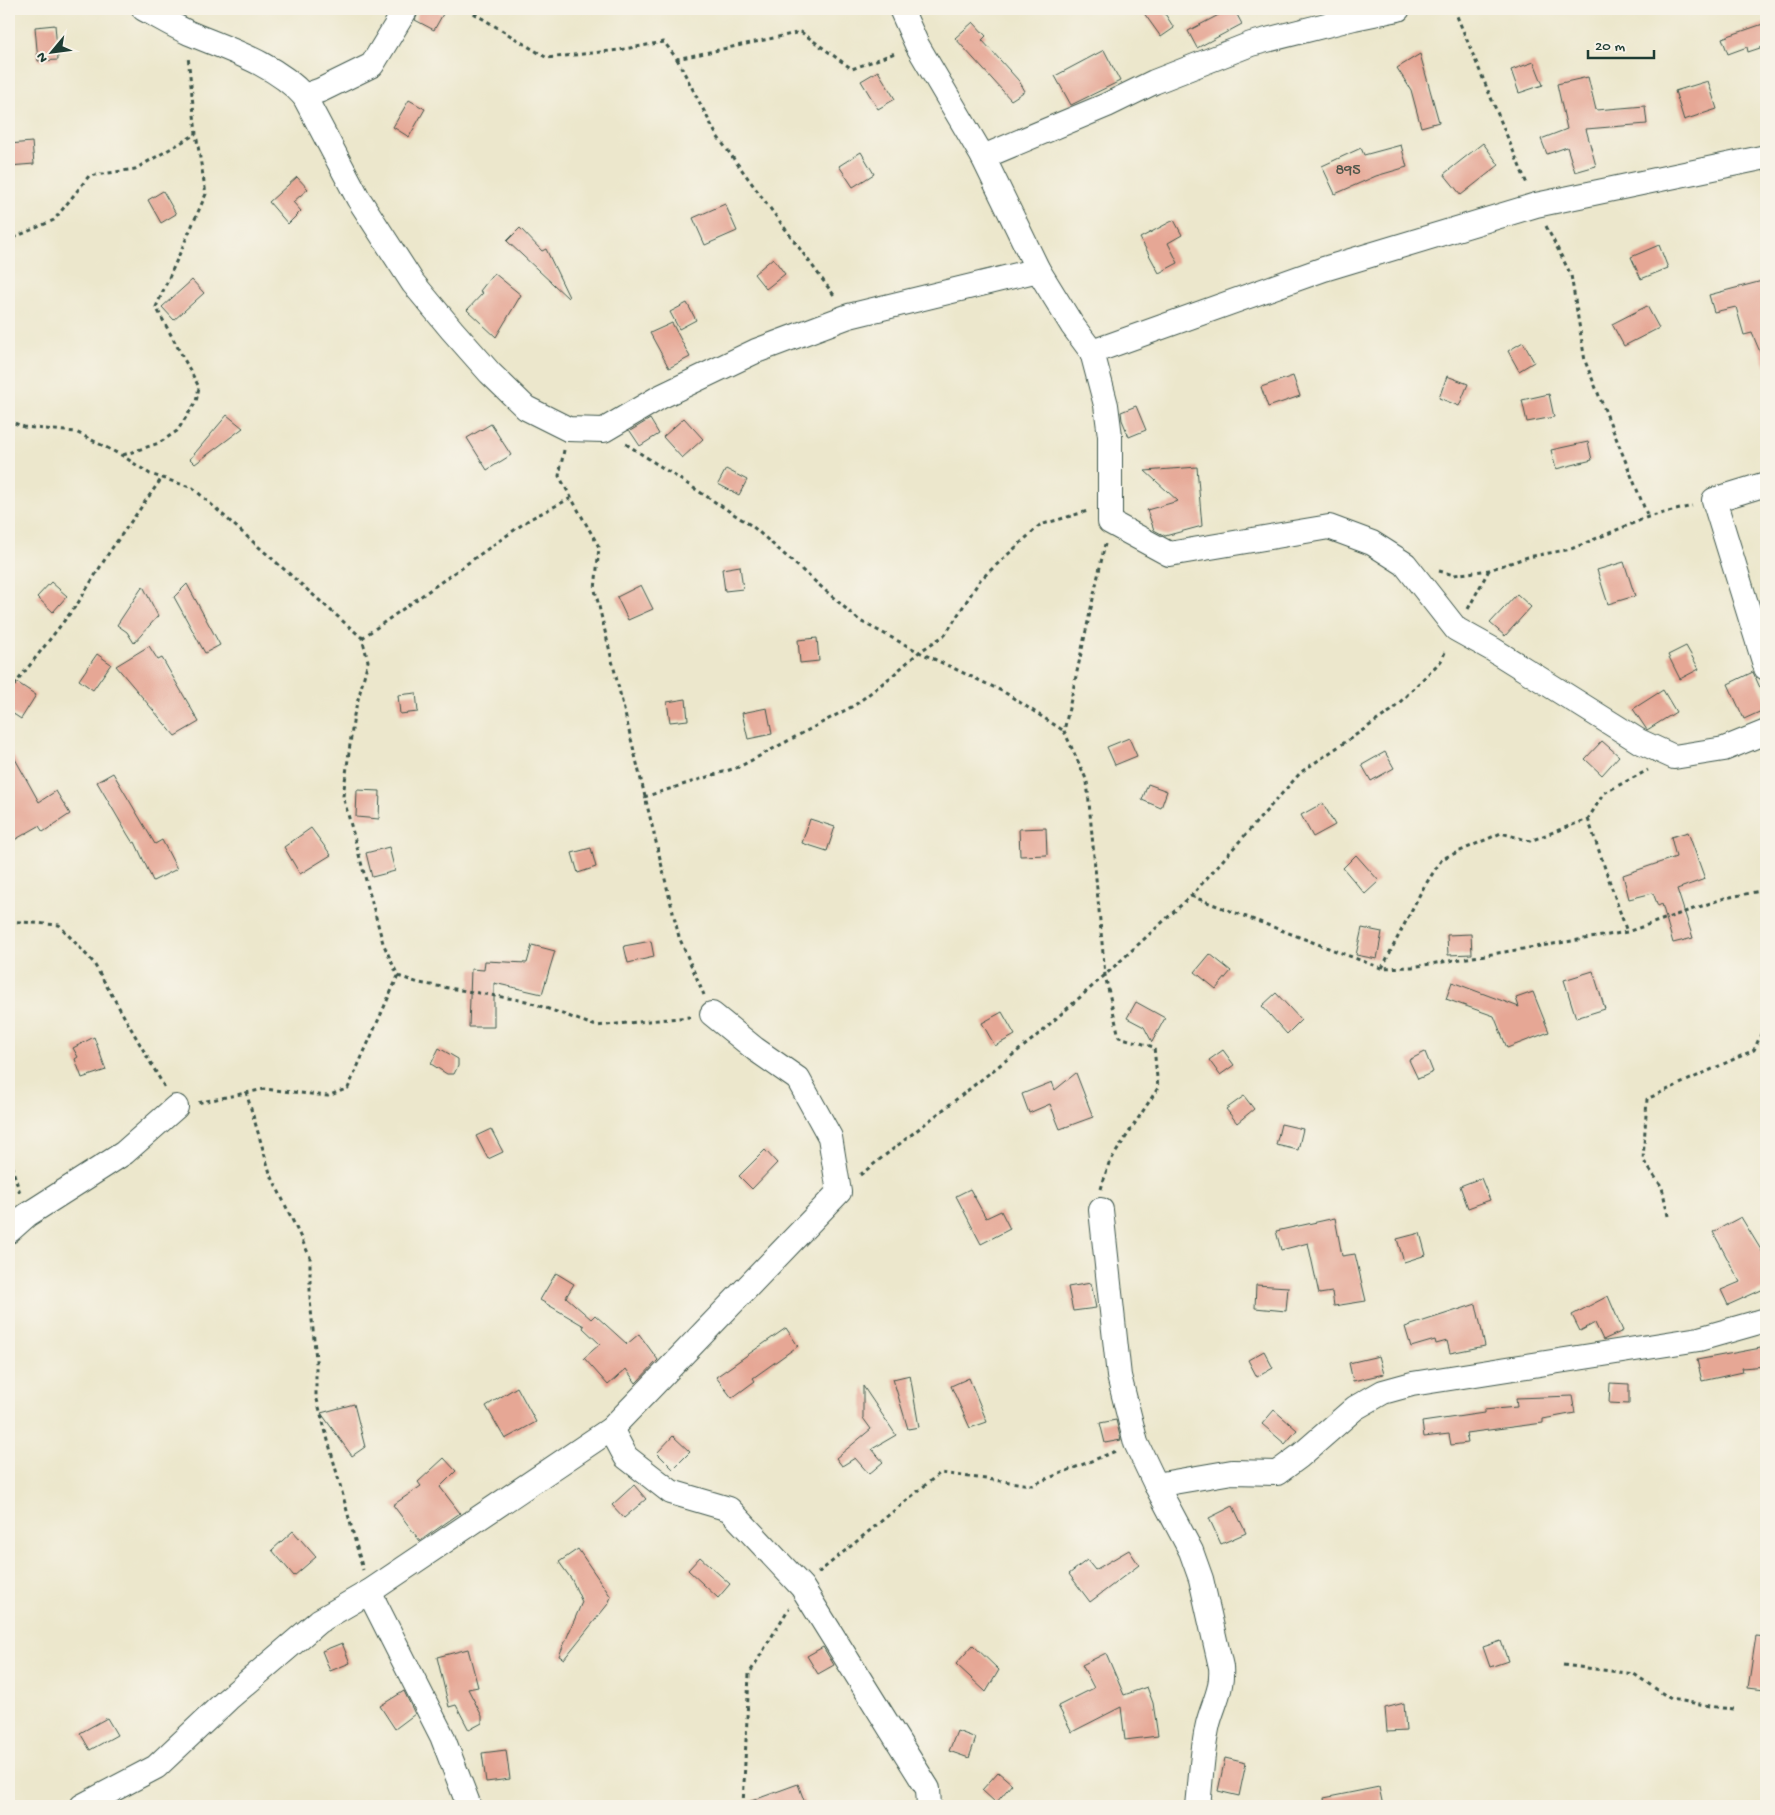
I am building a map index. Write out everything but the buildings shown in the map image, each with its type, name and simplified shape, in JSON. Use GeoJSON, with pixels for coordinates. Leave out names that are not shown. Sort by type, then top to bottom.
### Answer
{"type":"FeatureCollection","features":[{"type":"Feature","properties":{"kind":"street"},"geometry":{"type":"LineString","coordinates":[[144,9],[186,32],[247,57],[292,82],[304,96],[358,198],[413,283],[465,344],[526,408],[568,429],[604,430],[660,397],[756,351],[849,316],[1038,270]]}},
{"type":"Feature","properties":{"kind":"street"},"geometry":{"type":"LineString","coordinates":[[304,96],[321,90],[372,65],[406,9]]}},
{"type":"Feature","properties":{"kind":"street"},"geometry":{"type":"LineString","coordinates":[[901,9],[917,45],[984,157],[1038,270],[1072,325],[1092,352],[1106,405],[1110,436],[1109,513],[1169,554],[1329,527],[1372,543],[1404,564],[1456,629],[1492,649],[1639,742],[1674,758],[1724,749],[1766,732]]}},
{"type":"Feature","properties":{"kind":"street"},"geometry":{"type":"LineString","coordinates":[[984,157],[1154,82],[1251,44],[1398,9]]}},
{"type":"Feature","properties":{"kind":"street"},"geometry":{"type":"LineString","coordinates":[[1092,352],[1324,269],[1536,205],[1766,157]]}},
{"type":"Feature","properties":{"kind":"street"},"geometry":{"type":"LineString","coordinates":[[1766,484],[1714,500],[1766,668]]}},
{"type":"Feature","properties":{"kind":"street"},"geometry":{"type":"LineString","coordinates":[[82,1806],[156,1767],[228,1699],[319,1621],[369,1592],[611,1429],[839,1192],[830,1137],[798,1078],[755,1049],[712,1014]]}},
{"type":"Feature","properties":{"kind":"street"},"geometry":{"type":"LineString","coordinates":[[9,1231],[27,1214],[124,1153],[176,1108]]}},
{"type":"Feature","properties":{"kind":"street"},"geometry":{"type":"LineString","coordinates":[[1101,1210],[1119,1376],[1136,1443],[1191,1551],[1201,1579],[1222,1667],[1221,1689],[1208,1724],[1198,1806]]}},
{"type":"Feature","properties":{"kind":"street"},"geometry":{"type":"LineString","coordinates":[[1156,1485],[1232,1472],[1277,1473],[1300,1456],[1355,1408],[1383,1392],[1412,1384],[1699,1339],[1766,1320]]}},
{"type":"Feature","properties":{"kind":"street"},"geometry":{"type":"LineString","coordinates":[[611,1429],[626,1457],[671,1492],[729,1510],[802,1587],[928,1789],[929,1806]]}},
{"type":"Feature","properties":{"kind":"street"},"geometry":{"type":"LineString","coordinates":[[369,1592],[442,1736],[469,1806]]}},
{"type":"Feature","properties":{"kind":"path"},"geometry":{"type":"LineString","coordinates":[[467,9],[547,58],[619,50],[664,42],[677,60],[717,136],[849,316]]}},
{"type":"Feature","properties":{"kind":"path"},"geometry":{"type":"LineString","coordinates":[[1454,9],[1536,205],[1571,275],[1585,360],[1648,517]]}},
{"type":"Feature","properties":{"kind":"path"},"geometry":{"type":"LineString","coordinates":[[123,456],[159,443],[177,431],[196,402],[199,387],[156,307],[206,194],[196,134],[186,32]]}},
{"type":"Feature","properties":{"kind":"path"},"geometry":{"type":"LineString","coordinates":[[677,60],[801,32],[852,69],[917,45]]}},
{"type":"Feature","properties":{"kind":"path"},"geometry":{"type":"LineString","coordinates":[[9,244],[14,238],[54,220],[89,176],[135,169],[196,134]]}},
{"type":"Feature","properties":{"kind":"path"},"geometry":{"type":"LineString","coordinates":[[9,418],[12,422],[24,427],[76,432],[123,456],[150,474],[194,488],[242,533],[362,638],[368,661],[354,715],[343,796],[383,944],[398,976],[419,982],[526,1001],[596,1026],[712,1014],[679,937],[644,797],[594,590],[599,547],[559,476],[568,429]]}},
{"type":"Feature","properties":{"kind":"path"},"geometry":{"type":"LineString","coordinates":[[604,430],[752,526],[860,621],[919,652],[1004,692],[1064,731],[1087,781],[1105,975],[1119,1037],[1154,1046],[1158,1088],[1109,1163],[1101,1191],[1101,1210]]}},
{"type":"Feature","properties":{"kind":"path"},"geometry":{"type":"LineString","coordinates":[[9,692],[78,603],[110,551],[162,478]]}},
{"type":"Feature","properties":{"kind":"path"},"geometry":{"type":"LineString","coordinates":[[362,638],[530,519],[571,498]]}},
{"type":"Feature","properties":{"kind":"path"},"geometry":{"type":"LineString","coordinates":[[1404,564],[1454,574],[1489,570],[1528,557],[1571,549],[1648,517],[1714,500]]}},
{"type":"Feature","properties":{"kind":"path"},"geometry":{"type":"LineString","coordinates":[[644,797],[739,767],[854,705],[892,676],[919,652],[945,635],[980,580],[1040,525],[1109,513],[1064,731]]}},
{"type":"Feature","properties":{"kind":"path"},"geometry":{"type":"LineString","coordinates":[[839,1192],[1033,1039],[1105,975],[1191,896],[1301,772],[1398,705],[1441,661],[1456,629],[1489,570]]}},
{"type":"Feature","properties":{"kind":"path"},"geometry":{"type":"LineString","coordinates":[[1381,968],[1422,890],[1442,859],[1501,833],[1530,840],[1588,819],[1604,793],[1674,758]]}},
{"type":"Feature","properties":{"kind":"path"},"geometry":{"type":"LineString","coordinates":[[1588,819],[1627,932]]}},
{"type":"Feature","properties":{"kind":"path"},"geometry":{"type":"LineString","coordinates":[[1191,896],[1381,968],[1412,967],[1627,932],[1725,898],[1766,890]]}},
{"type":"Feature","properties":{"kind":"path"},"geometry":{"type":"LineString","coordinates":[[9,921],[59,925],[93,962],[176,1108],[246,1092],[264,1090],[328,1096],[348,1088],[398,976]]}},
{"type":"Feature","properties":{"kind":"path"},"geometry":{"type":"LineString","coordinates":[[1668,1216],[1662,1186],[1643,1160],[1647,1099],[1754,1050],[1766,1023]]}},
{"type":"Feature","properties":{"kind":"path"},"geometry":{"type":"LineString","coordinates":[[246,1092],[270,1173],[310,1257],[310,1300],[316,1359],[316,1396],[369,1592]]}},
{"type":"Feature","properties":{"kind":"path"},"geometry":{"type":"LineString","coordinates":[[9,1158],[27,1214]]}},
{"type":"Feature","properties":{"kind":"path"},"geometry":{"type":"LineString","coordinates":[[743,1806],[749,1674],[802,1587],[940,1473],[1032,1485],[1136,1443]]}},
{"type":"Feature","properties":{"kind":"path"},"geometry":{"type":"LineString","coordinates":[[1563,1665],[1634,1674],[1671,1699],[1735,1709]]}}]}
